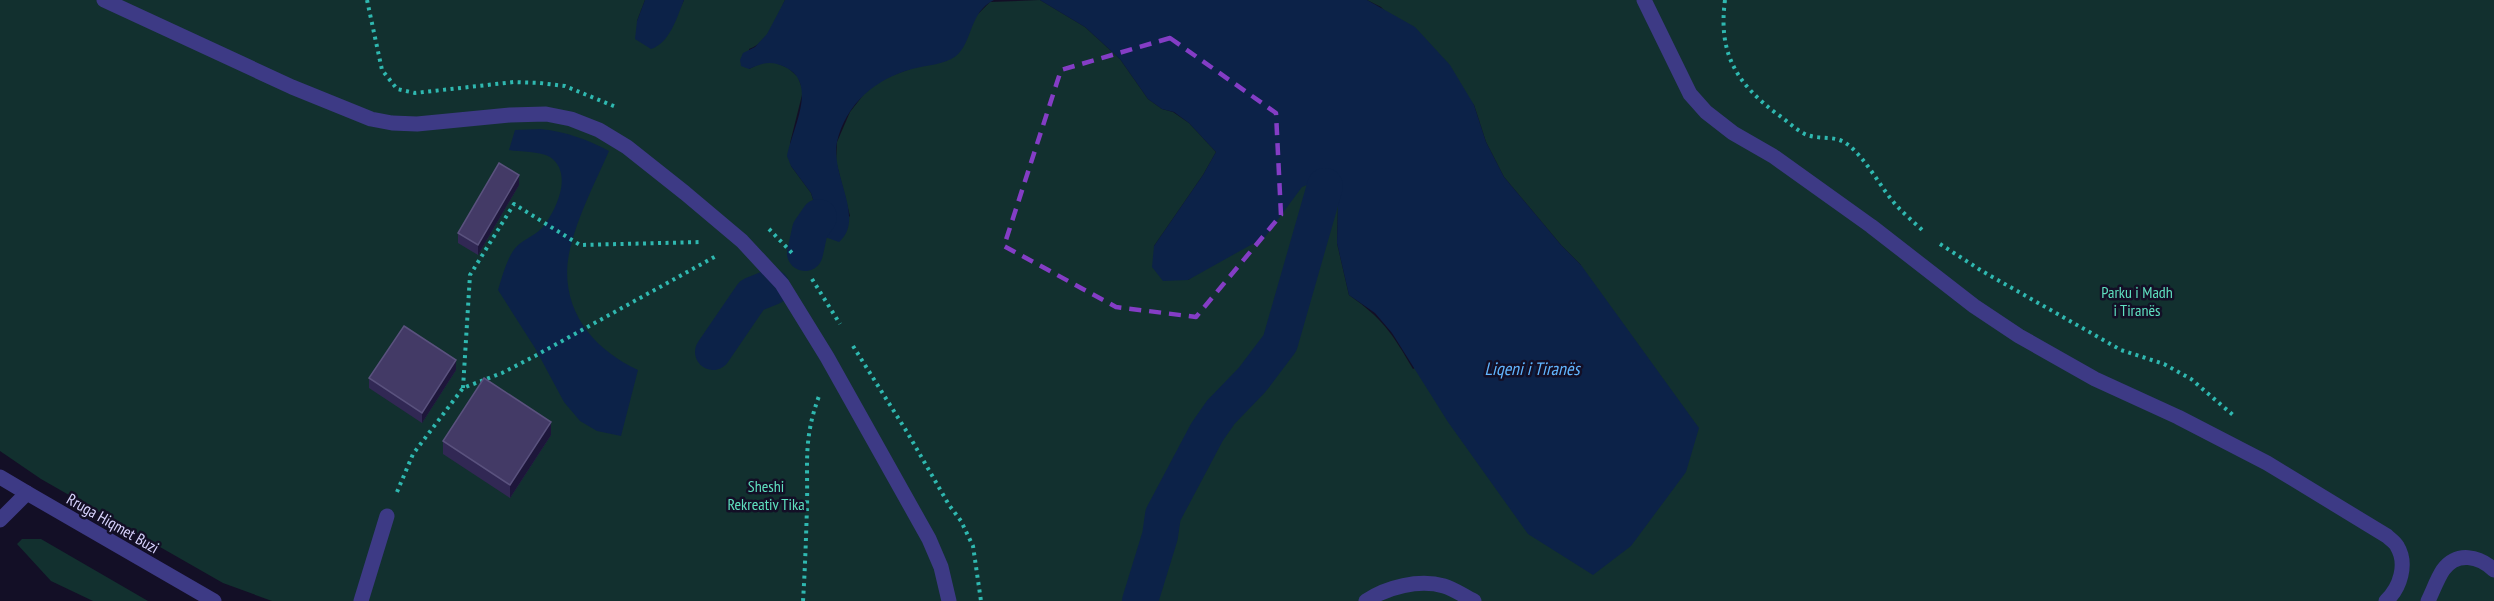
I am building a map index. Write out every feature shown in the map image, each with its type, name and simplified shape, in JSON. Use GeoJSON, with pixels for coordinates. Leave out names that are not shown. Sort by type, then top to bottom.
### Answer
{"type":"FeatureCollection","features":[{"type":"Feature","properties":{"kind":"street"},"geometry":{"type":"LineString","coordinates":[[104,0],[292,87],[371,118],[392,123],[417,124],[526,114],[571,118],[600,130],[627,147],[742,241],[782,284],[930,538],[942,567],[949,601]]}},
{"type":"Feature","properties":{"kind":"street"},"geometry":{"type":"LineString","coordinates":[[1644,0],[1690,94],[1706,112],[1733,133],[1782,163],[1871,226],[1974,306],[2019,336],[2094,379],[2178,417],[2267,463],[2387,536],[2397,546],[2402,562],[2400,580],[2386,601]]}},
{"type":"Feature","properties":{"kind":"street","name":"Rruga Hiqmet Buzi"},"geometry":{"type":"LineString","coordinates":[[0,477],[214,601]]}},
{"type":"Feature","properties":{"kind":"street"},"geometry":{"type":"LineString","coordinates":[[0,520],[27,493]]}},
{"type":"Feature","properties":{"kind":"street"},"geometry":{"type":"LineString","coordinates":[[361,601],[387,516]]}},
{"type":"Feature","properties":{"kind":"street"},"geometry":{"type":"LineString","coordinates":[[2428,601],[2442,571],[2450,563],[2462,558],[2474,557],[2486,562],[2494,570]]}},
{"type":"Feature","properties":{"kind":"street"},"geometry":{"type":"LineString","coordinates":[[2438,583],[2441,601]]}},
{"type":"Feature","properties":{"kind":"street"},"geometry":{"type":"LineString","coordinates":[[1366,601],[1389,589],[1416,584],[1444,586],[1474,601]]}},
{"type":"Feature","properties":{"kind":"path"},"geometry":{"type":"LineString","coordinates":[[1725,0],[1728,54],[1736,75],[1761,101],[1805,134],[1820,138],[1836,138],[1848,144],[1896,206],[1931,238],[1982,271],[2121,350],[2164,364],[2191,379],[2241,421]]}},
{"type":"Feature","properties":{"kind":"path"},"geometry":{"type":"LineString","coordinates":[[463,388],[470,275],[514,204],[580,245],[742,241]]}},
{"type":"Feature","properties":{"kind":"path"},"geometry":{"type":"LineString","coordinates":[[387,516],[413,454],[463,388],[502,373],[533,357],[742,241]]}},
{"type":"Feature","properties":{"kind":"path"},"geometry":{"type":"LineString","coordinates":[[803,601],[807,437],[813,412],[831,365]]}},
{"type":"Feature","properties":{"kind":"highlighted area"},"geometry":{"type":"Polygon","coordinates":[[[1170,38],[1276,113],[1281,215],[1196,317],[1116,307],[1004,246],[1061,70],[1170,38]]]}},
{"type":"Feature","properties":{"kind":"green space","name":"Parku i Madh i Tiranës"},"geometry":{"type":"Polygon","coordinates":[[[0,0],[645,0],[637,21],[676,17],[684,0],[785,0],[767,35],[756,46],[749,49],[749,69],[761,63],[774,62],[788,68],[798,77],[803,91],[790,143],[791,166],[811,193],[825,237],[850,216],[836,161],[837,142],[850,112],[864,94],[882,79],[910,69],[966,38],[975,17],[990,2],[1040,0],[1085,27],[1120,59],[1148,99],[1189,123],[1216,152],[1203,175],[1154,246],[1188,280],[1283,210],[1302,186],[1317,181],[1333,190],[1338,206],[1337,243],[1349,295],[1386,328],[1413,369],[1581,265],[1561,245],[1504,177],[1486,142],[1474,105],[1381,7],[1367,0],[2494,0],[2494,601],[272,601],[223,583],[41,479],[0,451],[0,0]]]}},
{"type":"Feature","properties":{"kind":"green space"},"geometry":{"type":"Polygon","coordinates":[[[22,539],[41,539],[148,601],[93,601],[51,581],[17,544],[22,539]]]}},
{"type":"Feature","properties":{"kind":"water"},"geometry":{"type":"Polygon","coordinates":[[[645,0],[684,0],[668,35],[658,46],[651,49],[635,39],[637,21],[645,0]]]}},
{"type":"Feature","properties":{"kind":"water"},"geometry":{"type":"Polygon","coordinates":[[[785,0],[994,0],[986,5],[975,19],[966,43],[956,56],[886,79],[864,95],[847,116],[837,142],[836,155],[849,221],[846,232],[839,242],[825,237],[811,193],[791,166],[787,156],[801,107],[800,84],[795,74],[785,67],[771,63],[749,69],[741,66],[740,60],[743,53],[755,47],[767,34],[785,0]]]}},
{"type":"Feature","properties":{"kind":"water","name":"Liqeni i Tiranës"},"geometry":{"type":"Polygon","coordinates":[[[1040,0],[1367,0],[1415,27],[1450,65],[1474,105],[1486,142],[1504,177],[1561,245],[1581,265],[1699,428],[1686,472],[1631,546],[1593,575],[1528,534],[1448,422],[1392,333],[1375,313],[1349,295],[1337,243],[1338,206],[1333,190],[1317,181],[1302,187],[1265,237],[1188,280],[1163,281],[1152,267],[1154,246],[1203,175],[1216,152],[1189,123],[1174,112],[1162,109],[1148,99],[1120,59],[1085,27],[1040,0]]]}},
{"type":"Feature","properties":{"kind":"water"},"geometry":{"type":"Polygon","coordinates":[[[541,129],[576,137],[609,151],[578,224],[570,249],[567,269],[568,288],[581,322],[605,350],[638,370],[621,436],[597,431],[580,421],[564,402],[535,348],[498,290],[513,251],[542,228],[553,212],[560,192],[561,172],[550,157],[509,150],[515,130],[541,129]]]}},
{"type":"Feature","properties":{"kind":"building"},"geometry":{"type":"Polygon","coordinates":[[[499,163],[519,175],[478,245],[458,233],[499,163]]]}},
{"type":"Feature","properties":{"kind":"building"},"geometry":{"type":"Polygon","coordinates":[[[404,326],[456,360],[422,413],[369,378],[404,326]]]}},
{"type":"Feature","properties":{"kind":"building"},"geometry":{"type":"Polygon","coordinates":[[[484,378],[551,422],[510,485],[443,441],[484,378]]]}},
{"type":"Feature","properties":{"kind":"waterway"},"geometry":{"type":"LineString","coordinates":[[1140,601],[1160,536],[1163,515],[1207,432],[1221,412],[1252,380],[1280,343],[1325,186]]}},
{"type":"Feature","properties":{"kind":"waterway"},"geometry":{"type":"LineString","coordinates":[[805,253],[810,230],[819,217]]}},
{"type":"Feature","properties":{"kind":"waterway"},"geometry":{"type":"LineString","coordinates":[[713,352],[752,295],[772,287]]}},
{"type":"Feature","properties":{"kind":"park label","name":"Sheshi Rekreativ Tika"},"geometry":{"type":"Point","coordinates":[766,495]}}]}
